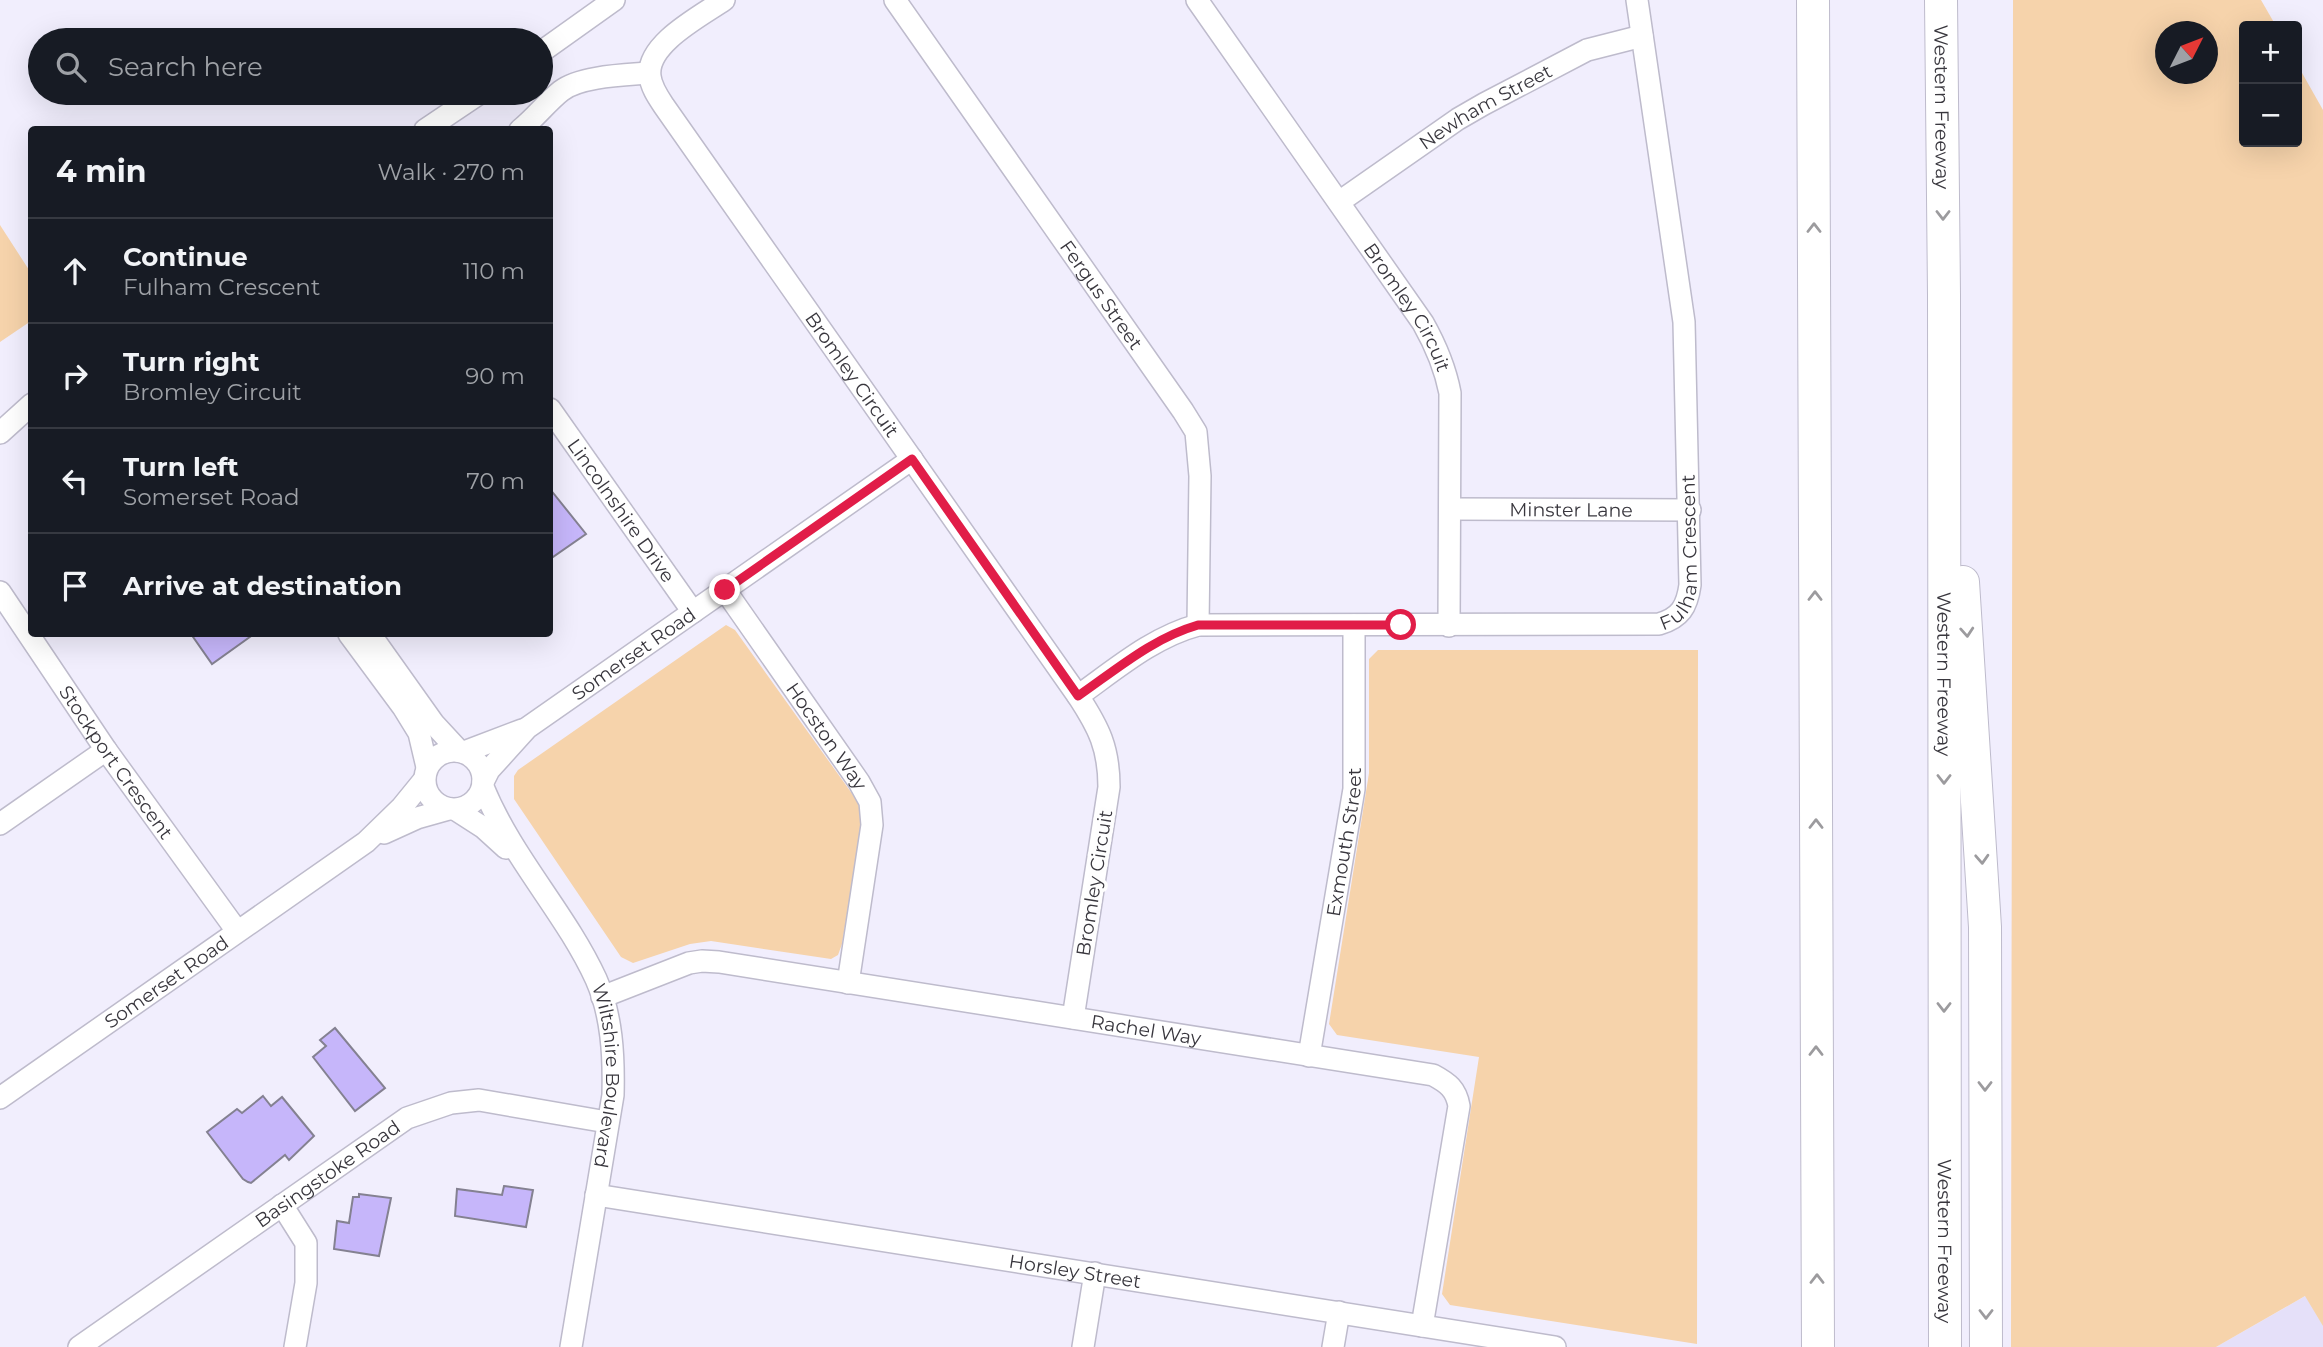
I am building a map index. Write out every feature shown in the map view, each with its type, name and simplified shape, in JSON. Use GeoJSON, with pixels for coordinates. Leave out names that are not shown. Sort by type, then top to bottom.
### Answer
{"type":"FeatureCollection","features":[{"type":"Feature","properties":{"kind":"highway"},"geometry":{"type":"LineString","coordinates":[[1813,0],[1818,1347]]}},
{"type":"Feature","properties":{"kind":"highway","name":"Western Freeway"},"geometry":{"type":"LineString","coordinates":[[1941,0],[1944,295],[1945,1347]]}},
{"type":"Feature","properties":{"kind":"highway"},"geometry":{"type":"LineString","coordinates":[[1944,295],[1985,927],[1986,1347]]}},
{"type":"Feature","properties":{"kind":"street"},"geometry":{"type":"LineString","coordinates":[[553,43],[614,0]]}},
{"type":"Feature","properties":{"kind":"street"},"geometry":{"type":"LineString","coordinates":[[553,99],[563,89],[574,84],[649,73],[654,55],[666,41],[724,0]]}},
{"type":"Feature","properties":{"kind":"street","name":"Fergus Street"},"geometry":{"type":"LineString","coordinates":[[895,0],[1196,432],[1200,476],[1198,625]]}},
{"type":"Feature","properties":{"kind":"street","name":"Fulham Crescent"},"geometry":{"type":"LineString","coordinates":[[1078,696],[1155,642],[1198,625],[1659,624],[1680,614],[1688,601],[1690,585],[1684,322],[1637,0]]}},
{"type":"Feature","properties":{"kind":"street","name":"Bromley Circuit"},"geometry":{"type":"LineString","coordinates":[[1202,2],[1423,323],[1438,350],[1450,393],[1449,626]]}},
{"type":"Feature","properties":{"kind":"street","name":"Newham Street"},"geometry":{"type":"LineString","coordinates":[[1339,202],[1458,119],[1484,104],[1587,50],[1642,36]]}},
{"type":"Feature","properties":{"kind":"street","name":"Bromley Circuit"},"geometry":{"type":"LineString","coordinates":[[649,73],[652,86],[664,106],[1078,696],[1096,723],[1105,743],[1109,787],[1073,1018]]}},
{"type":"Feature","properties":{"kind":"street"},"geometry":{"type":"LineString","coordinates":[[431,126],[464,105]]}},
{"type":"Feature","properties":{"kind":"street"},"geometry":{"type":"LineString","coordinates":[[441,126],[467,105]]}},
{"type":"Feature","properties":{"kind":"street"},"geometry":{"type":"LineString","coordinates":[[524,126],[546,105]]}},
{"type":"Feature","properties":{"kind":"street"},"geometry":{"type":"LineString","coordinates":[[0,433],[28,408]]}},
{"type":"Feature","properties":{"kind":"street","name":"Lincolnshire Drive"},"geometry":{"type":"LineString","coordinates":[[553,413],[693,612]]}},
{"type":"Feature","properties":{"kind":"street"},"geometry":{"type":"LineString","coordinates":[[0,444],[28,424]]}},
{"type":"Feature","properties":{"kind":"street","name":"Somerset Road"},"geometry":{"type":"LineString","coordinates":[[483,784],[489,770],[527,728],[912,459]]}},
{"type":"Feature","properties":{"kind":"street","name":"Minster Lane"},"geometry":{"type":"LineString","coordinates":[[1450,509],[1690,510]]}},
{"type":"Feature","properties":{"kind":"street","name":"Hocston Way"},"geometry":{"type":"LineString","coordinates":[[725,590],[859,782],[870,802],[872,825],[848,983]]}},
{"type":"Feature","properties":{"kind":"street","name":"Stockport Crescent"},"geometry":{"type":"LineString","coordinates":[[0,592],[28,634]]}},
{"type":"Feature","properties":{"kind":"street","name":"Exmouth Street"},"geometry":{"type":"LineString","coordinates":[[1310,1056],[1354,789],[1354,625]]}},
{"type":"Feature","properties":{"kind":"street","name":"Stockport Crescent"},"geometry":{"type":"LineString","coordinates":[[30,637],[106,750],[237,931]]}},
{"type":"Feature","properties":{"kind":"street"},"geometry":{"type":"LineString","coordinates":[[351,637],[403,706],[419,733],[429,796],[434,802],[452,809],[473,803],[483,784],[480,767],[433,724],[372,637]]}},
{"type":"Feature","properties":{"kind":"street","name":"Somerset Road"},"geometry":{"type":"LineString","coordinates":[[461,752],[527,728]]}},
{"type":"Feature","properties":{"kind":"street"},"geometry":{"type":"LineString","coordinates":[[0,824],[106,750]]}},
{"type":"Feature","properties":{"kind":"street"},"geometry":{"type":"LineString","coordinates":[[425,774],[440,754],[461,752]]}},
{"type":"Feature","properties":{"kind":"street","name":"Somerset Road"},"geometry":{"type":"LineString","coordinates":[[366,842],[402,807],[425,774]]}},
{"type":"Feature","properties":{"kind":"street","name":"Wiltshire Boulevard"},"geometry":{"type":"LineString","coordinates":[[483,784],[496,816],[525,867],[581,950],[602,997],[611,1036],[613,1095],[571,1347]]}},
{"type":"Feature","properties":{"kind":"street","name":"Somerset Road"},"geometry":{"type":"LineString","coordinates":[[0,1098],[366,842],[417,818],[452,809]]}},
{"type":"Feature","properties":{"kind":"street","name":"Wiltshire Boulevard"},"geometry":{"type":"LineString","coordinates":[[452,809],[484,828],[525,867]]}},
{"type":"Feature","properties":{"kind":"street","name":"Rachel Way"},"geometry":{"type":"LineString","coordinates":[[602,997],[702,961],[1433,1075],[1448,1083],[1457,1093],[1457,1121],[1422,1326]]}},
{"type":"Feature","properties":{"kind":"street","name":"Basingstoke Road"},"geometry":{"type":"LineString","coordinates":[[79,1347],[407,1118],[441,1106],[480,1100],[607,1122]]}},
{"type":"Feature","properties":{"kind":"street","name":"Horsley Street"},"geometry":{"type":"LineString","coordinates":[[596,1195],[1555,1347]]}},
{"type":"Feature","properties":{"kind":"street"},"geometry":{"type":"LineString","coordinates":[[282,1205],[306,1243],[306,1283],[295,1347]]}},
{"type":"Feature","properties":{"kind":"street"},"geometry":{"type":"LineString","coordinates":[[1083,1347],[1095,1273]]}},
{"type":"Feature","properties":{"kind":"street"},"geometry":{"type":"LineString","coordinates":[[1334,1347],[1339,1312]]}},
{"type":"Feature","properties":{"kind":"shaded area"},"geometry":{"type":"Polygon","coordinates":[[[2013,0],[2261,0],[2273,21],[2239,21],[2239,147],[2302,147],[2302,73],[2323,110],[2323,1326],[2305,1296],[2216,1347],[2011,1347],[2013,0]]]}},
{"type":"Feature","properties":{"kind":"shaded area"},"geometry":{"type":"Polygon","coordinates":[[[0,225],[28,268],[28,323],[0,342],[0,225]]]}},
{"type":"Feature","properties":{"kind":"shaded area"},"geometry":{"type":"Polygon","coordinates":[[[726,625],[735,630],[858,802],[861,829],[842,944],[838,955],[831,959],[711,941],[690,944],[633,963],[621,957],[514,799],[514,776],[518,770],[726,625]]]}},
{"type":"Feature","properties":{"kind":"shaded area"},"geometry":{"type":"Polygon","coordinates":[[[1378,650],[1698,650],[1697,1344],[1450,1305],[1442,1294],[1479,1057],[1337,1035],[1329,1024],[1369,773],[1369,659],[1378,650]]]}},
{"type":"Feature","properties":{"kind":"shaded area"},"geometry":{"type":"Polygon","coordinates":[[[2323,1286],[2323,1347],[2216,1347],[2323,1286]]]}},
{"type":"Feature","properties":{"kind":"building"},"geometry":{"type":"Polygon","coordinates":[[[553,493],[586,534],[553,557],[553,493]]]}},
{"type":"Feature","properties":{"kind":"building"},"geometry":{"type":"Polygon","coordinates":[[[193,637],[250,637],[212,664],[193,637]]]}},
{"type":"Feature","properties":{"kind":"building"},"geometry":{"type":"Polygon","coordinates":[[[335,1028],[385,1088],[355,1111],[313,1057],[326,1046],[320,1040],[335,1028]]]}},
{"type":"Feature","properties":{"kind":"building"},"geometry":{"type":"Polygon","coordinates":[[[263,1096],[271,1106],[282,1097],[314,1136],[289,1160],[285,1155],[251,1183],[243,1179],[207,1132],[237,1109],[242,1113],[263,1096]]]}},
{"type":"Feature","properties":{"kind":"building"},"geometry":{"type":"Polygon","coordinates":[[[504,1186],[533,1190],[526,1227],[455,1216],[457,1189],[502,1195],[504,1186]]]}},
{"type":"Feature","properties":{"kind":"building"},"geometry":{"type":"Polygon","coordinates":[[[359,1194],[391,1198],[379,1256],[334,1249],[337,1221],[349,1223],[353,1197],[359,1197],[359,1194]]]}},
{"type":"Feature","properties":{"kind":"route"},"geometry":{"type":"LineString","coordinates":[[725,590],[912,459],[1078,696],[1155,642],[1198,625],[1401,625]]}}]}
